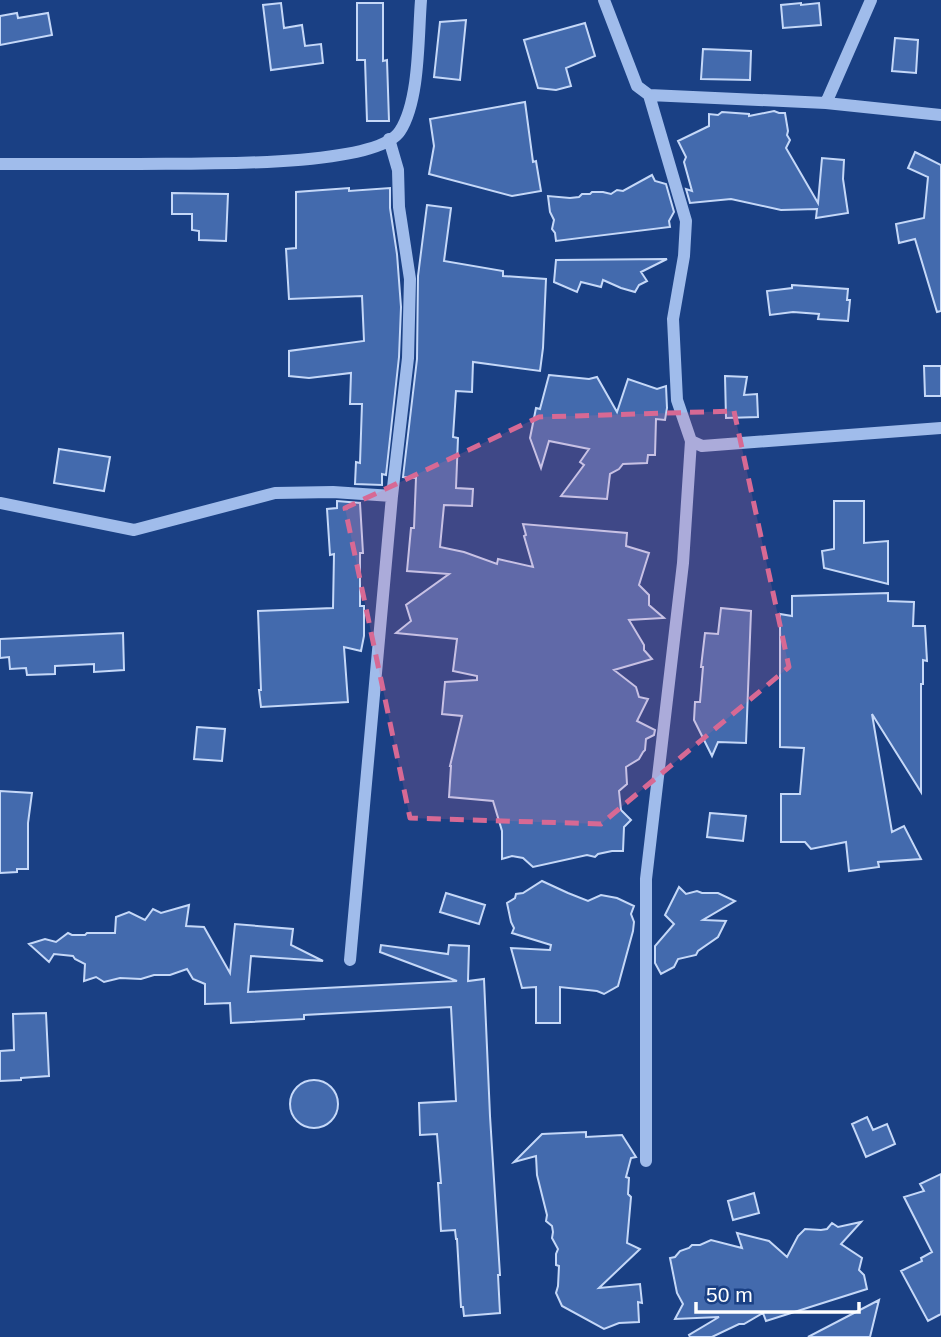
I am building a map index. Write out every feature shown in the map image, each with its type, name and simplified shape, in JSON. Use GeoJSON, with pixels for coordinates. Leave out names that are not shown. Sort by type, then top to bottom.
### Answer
{"type":"FeatureCollection","features":[{"type":"Feature","properties":{"kind":"street"},"geometry":{"type":"LineString","coordinates":[[0,164],[258,163],[340,155],[377,147],[399,133],[414,98],[421,0]]}},
{"type":"Feature","properties":{"kind":"street"},"geometry":{"type":"LineString","coordinates":[[604,0],[638,86],[649,95],[687,221],[673,318],[677,400],[691,441],[683,563],[646,879],[646,1161]]}},
{"type":"Feature","properties":{"kind":"street"},"geometry":{"type":"LineString","coordinates":[[826,103],[871,0]]}},
{"type":"Feature","properties":{"kind":"street"},"geometry":{"type":"LineString","coordinates":[[649,95],[826,103],[941,115]]}},
{"type":"Feature","properties":{"kind":"street"},"geometry":{"type":"LineString","coordinates":[[350,960],[392,496],[408,358],[410,279],[399,208],[398,170],[389,139]]}},
{"type":"Feature","properties":{"kind":"street"},"geometry":{"type":"LineString","coordinates":[[691,441],[702,446],[941,428]]}},
{"type":"Feature","properties":{"kind":"street"},"geometry":{"type":"LineString","coordinates":[[0,503],[134,530],[275,494],[333,492],[392,496]]}},
{"type":"Feature","properties":{"kind":"highlighted area"},"geometry":{"type":"Polygon","coordinates":[[[734,411],[789,667],[601,824],[410,818],[345,508],[539,417],[734,411]]]}},
{"type":"Feature","properties":{"kind":"building"},"geometry":{"type":"Polygon","coordinates":[[[281,3],[284,28],[302,25],[305,46],[321,44],[323,63],[271,70],[263,5],[281,3]]]}},
{"type":"Feature","properties":{"kind":"building"},"geometry":{"type":"Polygon","coordinates":[[[357,3],[383,3],[383,61],[387,60],[389,121],[367,121],[365,60],[357,60],[357,3]]]}},
{"type":"Feature","properties":{"kind":"building"},"geometry":{"type":"Polygon","coordinates":[[[819,3],[821,25],[783,28],[781,5],[819,3]]]}},
{"type":"Feature","properties":{"kind":"building"},"geometry":{"type":"Polygon","coordinates":[[[17,13],[18,18],[48,13],[52,35],[0,45],[0,16],[17,13]]]}},
{"type":"Feature","properties":{"kind":"building"},"geometry":{"type":"Polygon","coordinates":[[[466,20],[460,80],[434,77],[440,22],[466,20]]]}},
{"type":"Feature","properties":{"kind":"building"},"geometry":{"type":"Polygon","coordinates":[[[585,23],[595,56],[566,68],[571,86],[556,90],[538,88],[524,40],[585,23]]]}},
{"type":"Feature","properties":{"kind":"building"},"geometry":{"type":"Polygon","coordinates":[[[895,38],[918,40],[916,73],[892,71],[895,38]]]}},
{"type":"Feature","properties":{"kind":"building"},"geometry":{"type":"Polygon","coordinates":[[[703,49],[751,51],[750,80],[701,79],[703,49]]]}},
{"type":"Feature","properties":{"kind":"building"},"geometry":{"type":"Polygon","coordinates":[[[525,102],[533,162],[536,161],[541,191],[512,196],[429,174],[434,146],[430,119],[525,102]]]}},
{"type":"Feature","properties":{"kind":"building"},"geometry":{"type":"Polygon","coordinates":[[[774,111],[785,113],[790,140],[786,148],[818,203],[822,158],[844,160],[843,179],[848,213],[816,218],[817,209],[781,210],[731,199],[690,203],[686,189],[692,191],[684,162],[686,157],[678,141],[709,126],[709,114],[718,115],[722,112],[749,116],[774,111]]]}},
{"type":"Feature","properties":{"kind":"building"},"geometry":{"type":"Polygon","coordinates":[[[915,152],[941,165],[941,311],[937,312],[915,239],[899,243],[896,224],[924,218],[928,177],[908,168],[915,152]]]}},
{"type":"Feature","properties":{"kind":"building"},"geometry":{"type":"Polygon","coordinates":[[[652,175],[655,181],[666,184],[674,212],[669,221],[670,227],[556,241],[548,196],[570,198],[592,192],[611,194],[617,190],[623,191],[652,175]]]}},
{"type":"Feature","properties":{"kind":"building"},"geometry":{"type":"Polygon","coordinates":[[[349,188],[349,191],[390,188],[401,307],[399,357],[386,475],[382,474],[382,485],[355,484],[356,462],[360,463],[362,404],[350,404],[351,373],[309,378],[289,376],[289,351],[364,341],[362,296],[289,299],[286,249],[296,248],[296,192],[349,188]]]}},
{"type":"Feature","properties":{"kind":"building"},"geometry":{"type":"Polygon","coordinates":[[[172,193],[228,194],[226,241],[199,240],[199,231],[192,230],[192,214],[172,214],[172,193]]]}},
{"type":"Feature","properties":{"kind":"building"},"geometry":{"type":"Polygon","coordinates":[[[427,205],[451,208],[444,261],[503,271],[503,276],[546,279],[540,371],[473,362],[472,392],[456,391],[453,437],[458,438],[456,488],[473,489],[472,506],[444,505],[440,547],[497,564],[498,559],[533,567],[523,524],[627,533],[626,546],[649,553],[639,585],[649,595],[649,605],[664,618],[629,620],[644,645],[644,650],[652,659],[614,670],[636,687],[639,697],[648,699],[637,721],[655,730],[654,735],[646,739],[645,750],[639,759],[626,767],[627,784],[619,791],[621,810],[631,820],[624,827],[623,851],[598,854],[595,857],[587,855],[533,867],[523,858],[512,856],[502,859],[502,831],[493,801],[449,797],[450,766],[462,716],[442,714],[445,682],[477,680],[477,676],[453,671],[457,639],[396,633],[411,621],[406,605],[449,574],[407,571],[411,528],[414,528],[416,478],[403,477],[417,359],[418,276],[427,205]]]}},
{"type":"Feature","properties":{"kind":"building"},"geometry":{"type":"Polygon","coordinates":[[[667,259],[641,272],[647,281],[639,285],[635,292],[603,280],[601,287],[581,282],[577,292],[554,282],[556,260],[667,259]]]}},
{"type":"Feature","properties":{"kind":"building"},"geometry":{"type":"Polygon","coordinates":[[[792,285],[848,289],[848,321],[818,319],[819,314],[793,312],[770,315],[767,291],[792,288],[792,285]]]}},
{"type":"Feature","properties":{"kind":"building"},"geometry":{"type":"Polygon","coordinates":[[[924,366],[941,366],[941,396],[925,396],[924,366]]]}},
{"type":"Feature","properties":{"kind":"building"},"geometry":{"type":"Polygon","coordinates":[[[549,375],[589,379],[597,377],[617,412],[628,379],[657,389],[666,386],[665,420],[656,419],[655,455],[648,455],[647,463],[623,464],[610,474],[607,499],[561,496],[584,465],[580,462],[589,449],[549,441],[541,468],[530,438],[536,408],[540,409],[549,375]]]}},
{"type":"Feature","properties":{"kind":"building"},"geometry":{"type":"Polygon","coordinates":[[[725,376],[747,377],[744,395],[757,394],[758,417],[726,418],[725,376]]]}},
{"type":"Feature","properties":{"kind":"building"},"geometry":{"type":"Polygon","coordinates":[[[59,449],[110,457],[104,491],[54,483],[59,449]]]}},
{"type":"Feature","properties":{"kind":"building"},"geometry":{"type":"Polygon","coordinates":[[[337,501],[360,503],[363,553],[360,553],[360,606],[364,606],[361,651],[344,647],[348,702],[261,707],[258,611],[333,608],[334,554],[330,555],[327,509],[337,508],[337,501]]]}},
{"type":"Feature","properties":{"kind":"building"},"geometry":{"type":"Polygon","coordinates":[[[834,501],[864,501],[864,543],[888,541],[888,584],[824,568],[822,551],[834,549],[834,501]]]}},
{"type":"Feature","properties":{"kind":"building"},"geometry":{"type":"Polygon","coordinates":[[[888,593],[888,601],[914,602],[913,626],[925,626],[927,661],[923,660],[921,684],[921,792],[872,714],[892,832],[904,826],[921,859],[878,862],[879,867],[849,871],[846,842],[811,849],[805,842],[781,842],[781,794],[800,794],[804,748],[780,747],[780,614],[792,616],[792,596],[888,593]]]}},
{"type":"Feature","properties":{"kind":"building"},"geometry":{"type":"Polygon","coordinates":[[[721,608],[751,611],[746,743],[718,742],[712,756],[694,720],[695,702],[700,702],[705,633],[718,634],[721,608]]]}},
{"type":"Feature","properties":{"kind":"building"},"geometry":{"type":"Polygon","coordinates":[[[123,633],[124,670],[94,672],[94,664],[55,666],[55,674],[27,675],[26,668],[10,669],[9,657],[0,658],[0,639],[123,633]]]}},
{"type":"Feature","properties":{"kind":"building"},"geometry":{"type":"Polygon","coordinates":[[[197,727],[225,729],[222,761],[194,759],[197,727]]]}},
{"type":"Feature","properties":{"kind":"building"},"geometry":{"type":"Polygon","coordinates":[[[0,791],[32,793],[28,823],[28,869],[0,873],[0,791]]]}},
{"type":"Feature","properties":{"kind":"building"},"geometry":{"type":"Polygon","coordinates":[[[710,813],[746,816],[743,841],[707,837],[710,813]]]}},
{"type":"Feature","properties":{"kind":"building"},"geometry":{"type":"Polygon","coordinates":[[[542,881],[588,901],[601,895],[617,898],[634,906],[631,914],[633,931],[618,986],[604,994],[560,987],[560,1023],[536,1023],[536,987],[522,988],[511,948],[550,950],[551,945],[512,933],[514,928],[507,903],[515,898],[516,894],[523,893],[542,881]]]}},
{"type":"Feature","properties":{"kind":"building"},"geometry":{"type":"Polygon","coordinates":[[[679,887],[686,894],[697,891],[718,893],[735,901],[703,920],[726,921],[718,937],[696,955],[678,959],[674,967],[661,974],[655,963],[655,946],[674,924],[665,915],[679,887]]]}},
{"type":"Feature","properties":{"kind":"building"},"geometry":{"type":"Polygon","coordinates":[[[446,893],[485,905],[479,924],[440,912],[446,893]]]}},
{"type":"Feature","properties":{"kind":"building"},"geometry":{"type":"Polygon","coordinates":[[[189,905],[186,926],[204,927],[230,973],[235,924],[293,929],[291,945],[323,961],[251,956],[248,992],[457,981],[380,952],[381,945],[448,954],[449,945],[469,946],[468,981],[484,979],[500,1313],[464,1316],[455,1230],[441,1231],[437,1134],[420,1135],[419,1103],[456,1101],[451,1007],[304,1015],[304,1019],[231,1023],[230,1003],[205,1004],[205,984],[193,979],[187,969],[170,975],[154,975],[141,979],[120,978],[104,982],[96,977],[84,981],[85,964],[73,956],[54,954],[49,962],[29,944],[45,939],[56,942],[68,933],[115,933],[116,917],[129,912],[145,920],[153,909],[161,913],[189,905]]]}},
{"type":"Feature","properties":{"kind":"building"},"geometry":{"type":"Polygon","coordinates":[[[46,1013],[49,1076],[0,1081],[0,1051],[14,1050],[13,1014],[46,1013]]]}},
{"type":"Feature","properties":{"kind":"building"},"geometry":{"type":"Polygon","coordinates":[[[314,1080],[331,1087],[338,1104],[331,1121],[314,1128],[297,1121],[290,1104],[297,1087],[314,1080]]]}},
{"type":"Feature","properties":{"kind":"building"},"geometry":{"type":"Polygon","coordinates":[[[867,1117],[873,1130],[887,1124],[895,1144],[866,1157],[852,1124],[867,1117]]]}},
{"type":"Feature","properties":{"kind":"building"},"geometry":{"type":"Polygon","coordinates":[[[586,1132],[586,1137],[622,1135],[636,1157],[631,1158],[626,1177],[629,1178],[628,1194],[631,1197],[627,1243],[640,1249],[599,1288],[640,1284],[642,1303],[638,1302],[639,1322],[619,1323],[604,1329],[562,1306],[556,1293],[558,1249],[552,1238],[552,1226],[546,1221],[536,1156],[514,1162],[542,1134],[586,1132]]]}},
{"type":"Feature","properties":{"kind":"building"},"geometry":{"type":"Polygon","coordinates":[[[941,1174],[941,1314],[928,1321],[901,1271],[922,1261],[921,1258],[932,1252],[904,1197],[924,1191],[920,1184],[941,1174]]]}},
{"type":"Feature","properties":{"kind":"building"},"geometry":{"type":"Polygon","coordinates":[[[754,1193],[759,1213],[733,1220],[728,1201],[754,1193]]]}},
{"type":"Feature","properties":{"kind":"building"},"geometry":{"type":"Polygon","coordinates":[[[861,1222],[841,1244],[862,1258],[859,1270],[864,1275],[867,1289],[766,1321],[763,1313],[712,1337],[689,1335],[719,1317],[675,1319],[683,1304],[677,1293],[670,1258],[680,1251],[711,1240],[742,1248],[737,1233],[769,1241],[787,1257],[798,1236],[805,1229],[821,1230],[827,1229],[832,1223],[838,1227],[861,1222]]]}},
{"type":"Feature","properties":{"kind":"building"},"geometry":{"type":"Polygon","coordinates":[[[879,1300],[870,1337],[808,1337],[879,1300]]]}}]}
